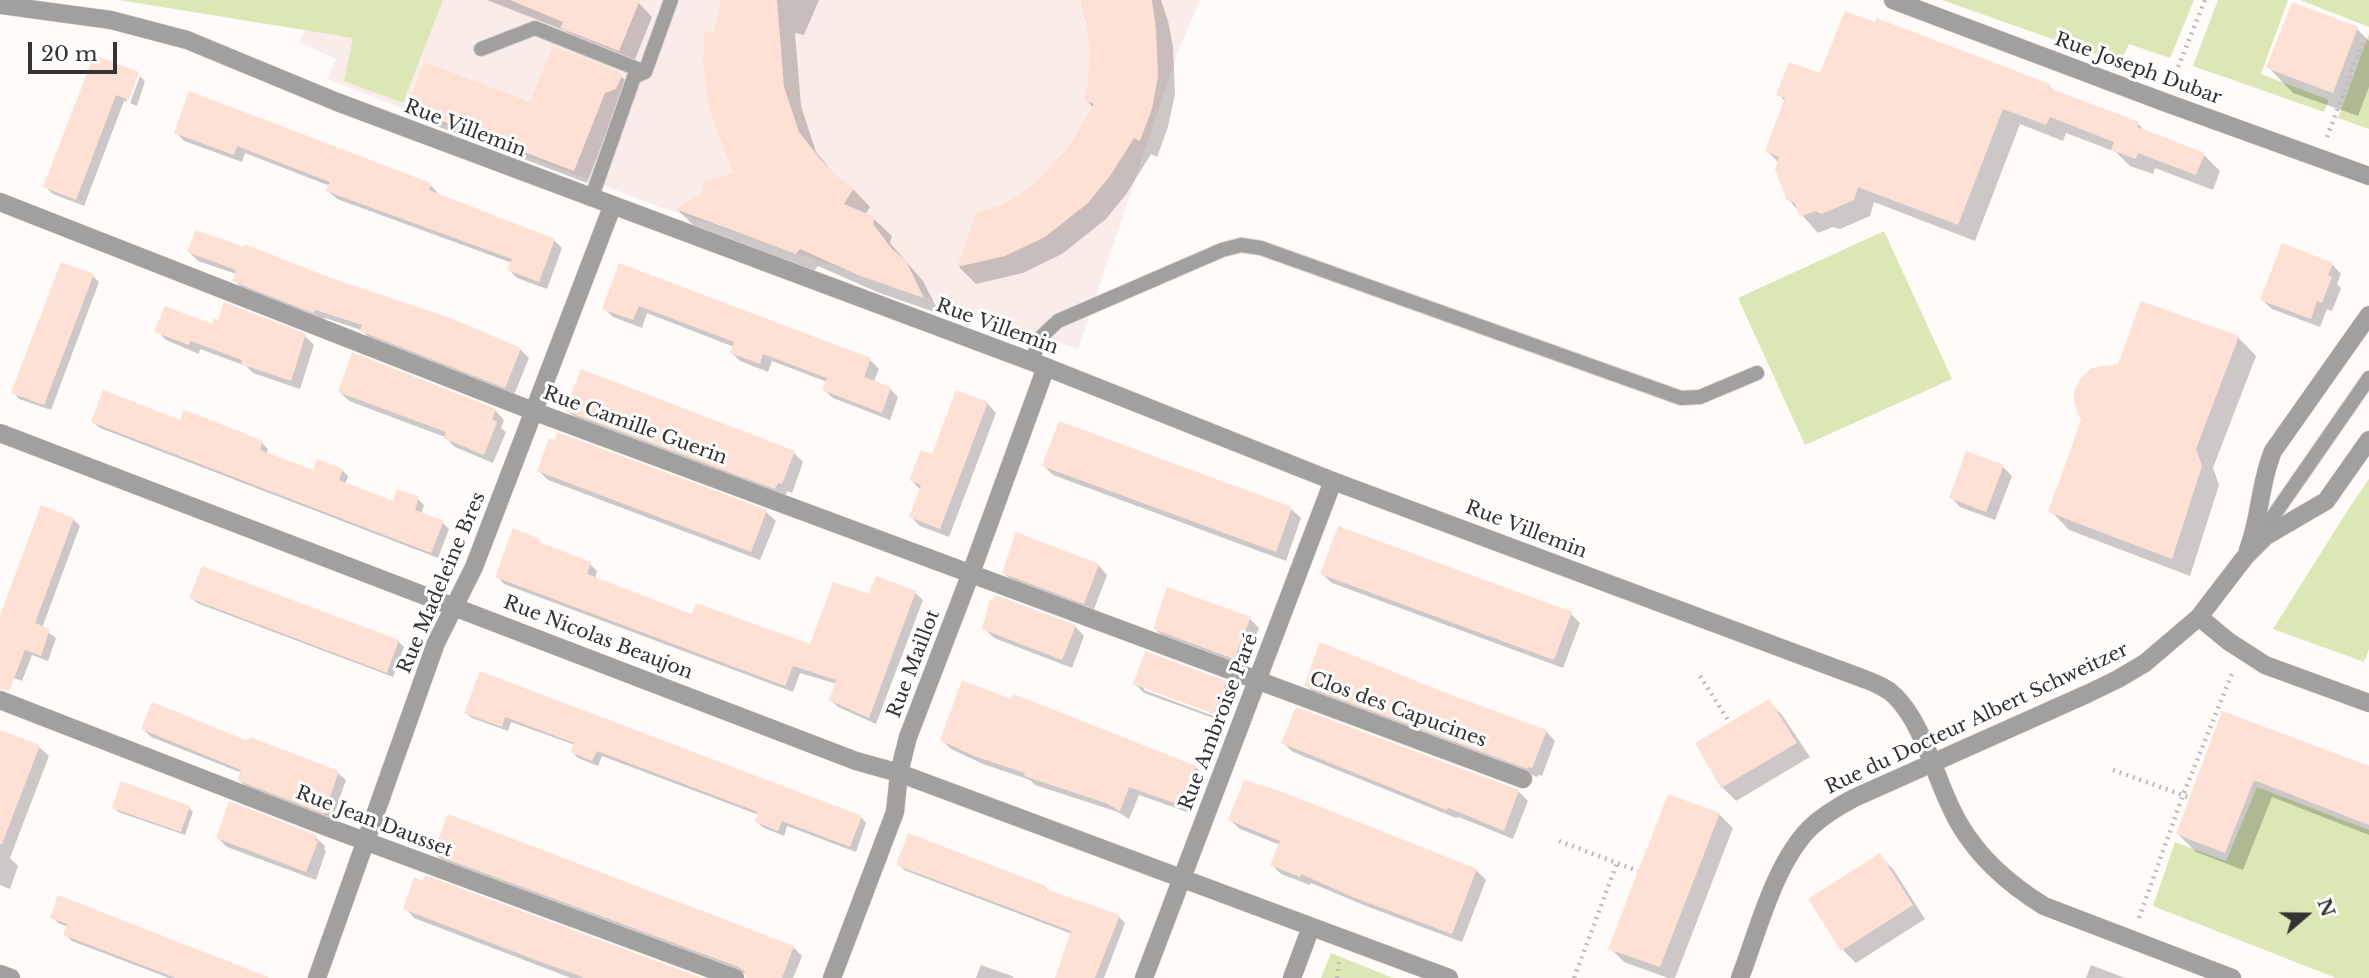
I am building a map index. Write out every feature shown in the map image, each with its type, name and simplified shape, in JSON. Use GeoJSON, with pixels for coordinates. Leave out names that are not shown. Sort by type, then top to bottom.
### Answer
{"type":"FeatureCollection","features":[{"type":"Feature","properties":{"kind":"street","name":"Rue Joseph Dubar"},"geometry":{"type":"LineString","coordinates":[[1902,2],[2164,102],[2369,176]]}},
{"type":"Feature","properties":{"kind":"street","name":"Rue Villemin"},"geometry":{"type":"LineString","coordinates":[[0,5],[111,20],[187,40],[337,103],[1039,365],[1334,481],[1878,685],[1888,690],[1904,706],[1958,823],[1972,844],[2005,878],[2044,906],[2232,978]]}},
{"type":"Feature","properties":{"kind":"street","name":"Rue Camille Guerin"},"geometry":{"type":"LineString","coordinates":[[0,202],[533,411],[1258,680]]}},
{"type":"Feature","properties":{"kind":"street","name":"Rue Madeleine Bres"},"geometry":{"type":"LineString","coordinates":[[317,978],[436,643],[474,567],[612,207]]}},
{"type":"Feature","properties":{"kind":"street"},"geometry":{"type":"LineString","coordinates":[[2245,557],[2259,513],[2263,474],[2273,451],[2369,315]]}},
{"type":"Feature","properties":{"kind":"street","name":"Rue Maillot"},"geometry":{"type":"LineString","coordinates":[[832,978],[895,812],[908,737],[971,573],[1039,365]]}},
{"type":"Feature","properties":{"kind":"street","name":"Rue Nicolas Beaujon"},"geometry":{"type":"LineString","coordinates":[[0,433],[856,761],[900,773],[1449,978]]}},
{"type":"Feature","properties":{"kind":"street"},"geometry":{"type":"LineString","coordinates":[[2245,557],[2281,525],[2310,512],[2326,501],[2369,440]]}},
{"type":"Feature","properties":{"kind":"street","name":"Rue Ambroise Paré"},"geometry":{"type":"LineString","coordinates":[[1144,978],[1334,481]]}},
{"type":"Feature","properties":{"kind":"street","name":"Rue du Docteur Albert Schweitzer"},"geometry":{"type":"LineString","coordinates":[[1740,978],[1777,880],[1793,849],[1825,814],[1854,798],[2118,679],[2158,653],[2199,617],[2245,557]]}},
{"type":"Feature","properties":{"kind":"street"},"geometry":{"type":"LineString","coordinates":[[2199,617],[2243,652],[2265,665],[2369,703]]}},
{"type":"Feature","properties":{"kind":"street","name":"Clos des Capucines"},"geometry":{"type":"LineString","coordinates":[[1258,680],[1523,779]]}},
{"type":"Feature","properties":{"kind":"street","name":"Rue Jean Dausset"},"geometry":{"type":"LineString","coordinates":[[0,700],[367,842],[735,978]]}},
{"type":"Feature","properties":{"kind":"street"},"geometry":{"type":"LineString","coordinates":[[1292,978],[1311,927]]}},
{"type":"Feature","properties":{"kind":"street"},"geometry":{"type":"LineString","coordinates":[[0,974],[11,978]]}},
{"type":"Feature","properties":{"kind":"lane"},"geometry":{"type":"LineString","coordinates":[[591,199],[634,77],[645,72],[671,0]]}},
{"type":"Feature","properties":{"kind":"lane"},"geometry":{"type":"LineString","coordinates":[[481,49],[535,28],[645,72]]}},
{"type":"Feature","properties":{"kind":"lane"},"geometry":{"type":"LineString","coordinates":[[1039,365],[1042,336],[1058,321],[1222,250],[1241,245],[1261,247],[1681,398],[1700,397],[1756,373]]}},
{"type":"Feature","properties":{"kind":"lane"},"geometry":{"type":"LineString","coordinates":[[2245,557],[2369,378]]}},
{"type":"Feature","properties":{"kind":"path"},"geometry":{"type":"LineString","coordinates":[[2164,102],[2205,0]]}},
{"type":"Feature","properties":{"kind":"path"},"geometry":{"type":"LineString","coordinates":[[2320,158],[2364,40]]}},
{"type":"Feature","properties":{"kind":"path"},"geometry":{"type":"LineString","coordinates":[[2132,940],[2227,682],[2243,652]]}},
{"type":"Feature","properties":{"kind":"path"},"geometry":{"type":"LineString","coordinates":[[1700,676],[1728,720]]}},
{"type":"Feature","properties":{"kind":"path"},"geometry":{"type":"LineString","coordinates":[[2113,770],[2185,796]]}},
{"type":"Feature","properties":{"kind":"path"},"geometry":{"type":"LineString","coordinates":[[1559,841],[1638,871]]}},
{"type":"Feature","properties":{"kind":"path"},"geometry":{"type":"LineString","coordinates":[[1574,978],[1617,863]]}},
{"type":"Feature","properties":{"kind":"shaded area"},"geometry":{"type":"Polygon","coordinates":[[[316,0],[1200,0],[1179,49],[1078,349],[649,203],[327,79],[336,59],[300,42],[316,0]]]}},
{"type":"Feature","properties":{"kind":"green space"},"geometry":{"type":"Polygon","coordinates":[[[119,0],[443,0],[403,103],[344,81],[353,38],[119,0]]]}},
{"type":"Feature","properties":{"kind":"green space"},"geometry":{"type":"Polygon","coordinates":[[[1942,0],[2194,0],[2170,58],[2129,44],[2120,63],[1942,0]]]}},
{"type":"Feature","properties":{"kind":"green space"},"geometry":{"type":"Polygon","coordinates":[[[2218,0],[2288,0],[2261,74],[2329,100],[2324,112],[2193,66],[2218,0]]]}},
{"type":"Feature","properties":{"kind":"green space"},"geometry":{"type":"Polygon","coordinates":[[[2300,0],[2369,0],[2369,27],[2300,0]]]}},
{"type":"Feature","properties":{"kind":"green space"},"geometry":{"type":"Polygon","coordinates":[[[2369,34],[2369,129],[2338,118],[2369,34]]]}},
{"type":"Feature","properties":{"kind":"green space"},"geometry":{"type":"Polygon","coordinates":[[[1884,231],[1952,379],[1805,445],[1738,298],[1884,231]]]}},
{"type":"Feature","properties":{"kind":"green space"},"geometry":{"type":"Polygon","coordinates":[[[2369,479],[2369,649],[2364,662],[2273,629],[2369,479]]]}},
{"type":"Feature","properties":{"kind":"green space"},"geometry":{"type":"Polygon","coordinates":[[[2257,787],[2369,830],[2369,978],[2336,978],[2153,906],[2175,842],[2226,861],[2257,787]]]}},
{"type":"Feature","properties":{"kind":"green space"},"geometry":{"type":"Polygon","coordinates":[[[1331,953],[1393,978],[1321,978],[1331,953]]]}},
{"type":"Feature","properties":{"kind":"building"},"geometry":{"type":"Polygon","coordinates":[[[510,0],[640,0],[619,51],[560,28],[563,22],[510,0]]]}},
{"type":"Feature","properties":{"kind":"building"},"geometry":{"type":"Polygon","coordinates":[[[721,0],[777,0],[784,87],[799,132],[835,175],[854,188],[844,204],[875,217],[873,224],[892,249],[906,261],[924,298],[858,275],[800,249],[796,254],[675,209],[702,193],[704,181],[733,173],[709,109],[703,64],[704,31],[714,32],[721,0]]]}},
{"type":"Feature","properties":{"kind":"building"},"geometry":{"type":"Polygon","coordinates":[[[1081,0],[1152,0],[1158,76],[1152,109],[1140,141],[1134,138],[1110,176],[1088,203],[1045,237],[1005,256],[957,267],[977,212],[999,206],[1036,182],[1068,148],[1094,104],[1084,100],[1090,54],[1081,0]]]}},
{"type":"Feature","properties":{"kind":"building"},"geometry":{"type":"Polygon","coordinates":[[[2292,2],[2358,27],[2333,93],[2266,68],[2292,2]]]}},
{"type":"Feature","properties":{"kind":"building"},"geometry":{"type":"Polygon","coordinates":[[[1845,11],[1875,22],[1876,18],[2050,84],[2049,88],[2139,122],[2137,127],[2205,153],[2196,175],[2138,153],[2136,159],[2111,150],[2114,142],[2050,117],[2046,125],[2003,109],[1958,225],[1858,187],[1854,200],[1822,214],[1815,211],[1800,217],[1795,203],[1787,200],[1775,170],[1779,157],[1765,151],[1785,98],[1776,95],[1789,62],[1820,73],[1845,11]]]}},
{"type":"Feature","properties":{"kind":"building"},"geometry":{"type":"Polygon","coordinates":[[[553,46],[620,72],[622,76],[616,89],[605,93],[574,171],[407,108],[424,62],[530,102],[553,46]]]}},
{"type":"Feature","properties":{"kind":"building"},"geometry":{"type":"Polygon","coordinates":[[[94,55],[139,72],[129,100],[116,95],[76,200],[43,187],[94,55]]]}},
{"type":"Feature","properties":{"kind":"building"},"geometry":{"type":"Polygon","coordinates":[[[189,91],[431,183],[429,190],[555,239],[539,282],[507,270],[512,259],[326,191],[330,182],[237,146],[234,155],[174,133],[189,91]]]}},
{"type":"Feature","properties":{"kind":"building"},"geometry":{"type":"Polygon","coordinates":[[[196,230],[244,247],[245,244],[328,277],[453,319],[521,348],[505,388],[360,331],[362,325],[316,310],[313,313],[232,281],[236,270],[187,252],[196,230]]]}},
{"type":"Feature","properties":{"kind":"building"},"geometry":{"type":"Polygon","coordinates":[[[2282,243],[2333,263],[2328,275],[2332,277],[2322,303],[2317,301],[2311,319],[2260,300],[2282,243]]]}},
{"type":"Feature","properties":{"kind":"building"},"geometry":{"type":"Polygon","coordinates":[[[61,262],[94,274],[44,405],[11,393],[61,262]]]}},
{"type":"Feature","properties":{"kind":"building"},"geometry":{"type":"Polygon","coordinates":[[[619,263],[871,358],[864,377],[891,387],[882,413],[822,390],[827,378],[763,354],[760,364],[730,353],[734,342],[639,306],[633,320],[602,309],[619,263]]]}},
{"type":"Feature","properties":{"kind":"building"},"geometry":{"type":"Polygon","coordinates":[[[2141,301],[2239,336],[2196,449],[2202,466],[2172,559],[2048,512],[2081,420],[2075,405],[2074,392],[2081,378],[2091,368],[2118,364],[2141,301]]]}},
{"type":"Feature","properties":{"kind":"building"},"geometry":{"type":"Polygon","coordinates":[[[224,302],[306,334],[291,381],[241,364],[242,360],[191,341],[189,345],[154,332],[165,306],[212,324],[214,318],[218,320],[224,302]]]}},
{"type":"Feature","properties":{"kind":"building"},"geometry":{"type":"Polygon","coordinates":[[[352,352],[496,409],[492,419],[497,422],[484,455],[443,438],[446,432],[338,392],[352,352]]]}},
{"type":"Feature","properties":{"kind":"building"},"geometry":{"type":"Polygon","coordinates":[[[581,369],[795,451],[782,484],[778,483],[775,489],[565,411],[581,369]]]}},
{"type":"Feature","properties":{"kind":"building"},"geometry":{"type":"Polygon","coordinates":[[[103,390],[180,420],[184,410],[211,420],[263,441],[260,450],[313,470],[317,459],[343,469],[339,480],[393,501],[397,489],[419,497],[415,510],[444,521],[431,553],[91,422],[103,390]]]}},
{"type":"Feature","properties":{"kind":"building"},"geometry":{"type":"Polygon","coordinates":[[[956,390],[988,402],[940,529],[909,517],[921,485],[909,480],[921,450],[932,454],[956,390]]]}},
{"type":"Feature","properties":{"kind":"building"},"geometry":{"type":"Polygon","coordinates":[[[1059,421],[1292,507],[1276,552],[1042,466],[1059,421]]]}},
{"type":"Feature","properties":{"kind":"building"},"geometry":{"type":"Polygon","coordinates":[[[557,432],[767,510],[751,552],[537,471],[549,438],[555,440],[557,432]]]}},
{"type":"Feature","properties":{"kind":"building"},"geometry":{"type":"Polygon","coordinates":[[[1966,451],[2004,465],[1986,512],[1949,498],[1966,451]]]}},
{"type":"Feature","properties":{"kind":"building"},"geometry":{"type":"Polygon","coordinates":[[[41,505],[74,518],[35,623],[50,629],[41,656],[25,650],[9,691],[0,689],[0,616],[41,505]]]}},
{"type":"Feature","properties":{"kind":"building"},"geometry":{"type":"Polygon","coordinates":[[[1338,526],[1572,612],[1554,660],[1320,574],[1338,526]]]}},
{"type":"Feature","properties":{"kind":"building"},"geometry":{"type":"Polygon","coordinates":[[[513,528],[540,539],[539,542],[591,562],[587,574],[691,614],[696,603],[810,644],[833,582],[869,594],[876,576],[916,591],[869,718],[829,700],[836,680],[793,666],[785,686],[495,577],[513,528]]]}},
{"type":"Feature","properties":{"kind":"building"},"geometry":{"type":"Polygon","coordinates":[[[1016,532],[1099,564],[1084,604],[1002,573],[1016,532]]]}},
{"type":"Feature","properties":{"kind":"building"},"geometry":{"type":"Polygon","coordinates":[[[202,566],[399,640],[387,673],[189,598],[202,566]]]}},
{"type":"Feature","properties":{"kind":"building"},"geometry":{"type":"Polygon","coordinates":[[[1167,587],[1251,617],[1234,659],[1153,629],[1167,587]]]}},
{"type":"Feature","properties":{"kind":"building"},"geometry":{"type":"Polygon","coordinates":[[[995,595],[1076,625],[1062,660],[982,629],[990,599],[993,600],[995,595]]]}},
{"type":"Feature","properties":{"kind":"building"},"geometry":{"type":"Polygon","coordinates":[[[1320,642],[1443,692],[1547,730],[1532,768],[1528,769],[1304,686],[1320,642]]]}},
{"type":"Feature","properties":{"kind":"building"},"geometry":{"type":"Polygon","coordinates":[[[1145,651],[1226,681],[1214,714],[1133,684],[1145,651]]]}},
{"type":"Feature","properties":{"kind":"building"},"geometry":{"type":"Polygon","coordinates":[[[480,671],[862,816],[850,847],[782,821],[778,831],[755,822],[758,812],[597,751],[592,761],[570,752],[574,743],[505,717],[502,727],[464,713],[480,671]]]}},
{"type":"Feature","properties":{"kind":"building"},"geometry":{"type":"Polygon","coordinates":[[[962,680],[1011,699],[1014,694],[1196,766],[1180,805],[1129,787],[1120,811],[1106,803],[1024,776],[1025,773],[974,756],[940,740],[962,680]]]}},
{"type":"Feature","properties":{"kind":"building"},"geometry":{"type":"Polygon","coordinates":[[[1769,699],[1797,743],[1721,788],[1695,743],[1769,699]]]}},
{"type":"Feature","properties":{"kind":"building"},"geometry":{"type":"Polygon","coordinates":[[[152,702],[248,741],[250,737],[339,771],[324,814],[237,780],[241,770],[141,729],[152,702]]]}},
{"type":"Feature","properties":{"kind":"building"},"geometry":{"type":"Polygon","coordinates":[[[1296,707],[1519,790],[1504,831],[1281,743],[1296,707]]]}},
{"type":"Feature","properties":{"kind":"building"},"geometry":{"type":"Polygon","coordinates":[[[2222,711],[2369,766],[2369,825],[2254,780],[2225,853],[2176,834],[2222,711]]]}},
{"type":"Feature","properties":{"kind":"building"},"geometry":{"type":"Polygon","coordinates":[[[0,730],[40,745],[2,844],[0,844],[0,730]]]}},
{"type":"Feature","properties":{"kind":"building"},"geometry":{"type":"Polygon","coordinates":[[[1244,780],[1283,792],[1477,869],[1452,934],[1355,898],[1301,874],[1300,877],[1270,865],[1280,841],[1228,820],[1244,780]]]}},
{"type":"Feature","properties":{"kind":"building"},"geometry":{"type":"Polygon","coordinates":[[[121,781],[190,806],[181,832],[112,808],[121,781]]]}},
{"type":"Feature","properties":{"kind":"building"},"geometry":{"type":"Polygon","coordinates":[[[1668,794],[1720,813],[1660,967],[1608,949],[1668,794]]]}},
{"type":"Feature","properties":{"kind":"building"},"geometry":{"type":"Polygon","coordinates":[[[229,801],[316,835],[315,840],[318,841],[306,872],[216,838],[229,801]]]}},
{"type":"Feature","properties":{"kind":"building"},"geometry":{"type":"Polygon","coordinates":[[[448,814],[794,946],[782,978],[746,978],[739,967],[433,854],[448,814]]]}},
{"type":"Feature","properties":{"kind":"building"},"geometry":{"type":"Polygon","coordinates":[[[908,833],[1046,886],[1045,889],[1120,915],[1095,978],[1055,978],[1071,931],[896,865],[908,833]]]}},
{"type":"Feature","properties":{"kind":"building"},"geometry":{"type":"Polygon","coordinates":[[[1880,853],[1913,905],[1841,951],[1808,899],[1880,853]]]}},
{"type":"Feature","properties":{"kind":"building"},"geometry":{"type":"Polygon","coordinates":[[[425,875],[702,978],[585,978],[533,959],[403,909],[414,877],[423,881],[425,875]]]}},
{"type":"Feature","properties":{"kind":"building"},"geometry":{"type":"Polygon","coordinates":[[[58,895],[268,978],[176,978],[63,935],[67,924],[50,918],[58,895]]]}}]}
